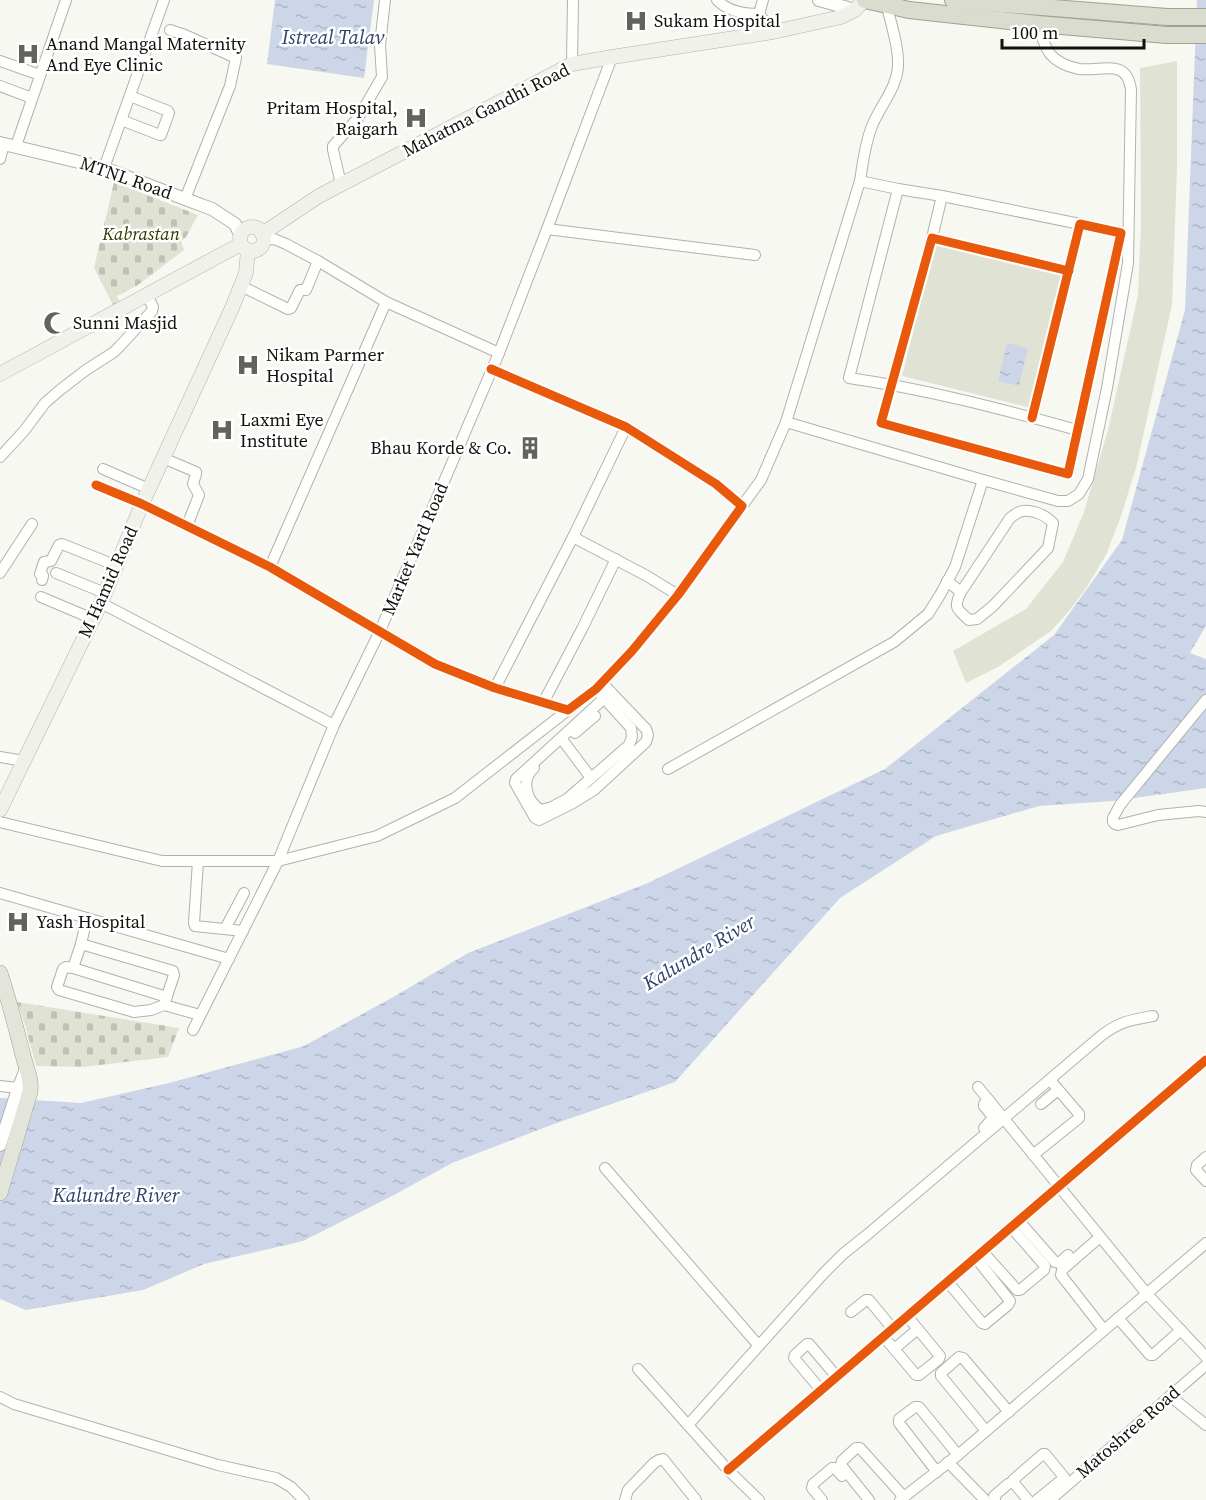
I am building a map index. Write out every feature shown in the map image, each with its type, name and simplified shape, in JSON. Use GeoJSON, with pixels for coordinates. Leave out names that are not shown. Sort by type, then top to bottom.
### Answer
{"type":"FeatureCollection","features":[{"type":"Feature","properties":{"kind":"highway"},"geometry":{"type":"LineString","coordinates":[[953,0],[1167,17],[1206,17]]}},
{"type":"Feature","properties":{"kind":"highway"},"geometry":{"type":"LineString","coordinates":[[861,3],[901,5],[1038,24],[1167,35],[1206,35]]}},
{"type":"Feature","properties":{"kind":"main road","name":"Mahatma Gandhi Road"},"geometry":{"type":"LineString","coordinates":[[263,237],[319,196],[572,64],[772,32],[840,17],[861,3]]}},
{"type":"Feature","properties":{"kind":"main road"},"geometry":{"type":"LineString","coordinates":[[0,374],[243,243],[246,229],[249,227],[257,228],[263,237],[263,244],[255,251],[243,243]]}},
{"type":"Feature","properties":{"kind":"main road","name":"M Hamid Road"},"geometry":{"type":"LineString","coordinates":[[0,810],[103,598],[142,504],[232,308],[246,273],[243,243]]}},
{"type":"Feature","properties":{"kind":"main road"},"geometry":{"type":"LineString","coordinates":[[0,973],[4,998],[31,1080],[22,1091],[0,1193]]}},
{"type":"Feature","properties":{"kind":"street"},"geometry":{"type":"LineString","coordinates":[[0,159],[32,98],[66,0]]}},
{"type":"Feature","properties":{"kind":"street"},"geometry":{"type":"LineString","coordinates":[[104,168],[164,0]]}},
{"type":"Feature","properties":{"kind":"street"},"geometry":{"type":"LineString","coordinates":[[341,184],[333,146],[358,118],[382,77],[380,45],[386,0]]}},
{"type":"Feature","properties":{"kind":"street"},"geometry":{"type":"LineString","coordinates":[[572,64],[573,0]]}},
{"type":"Feature","properties":{"kind":"street"},"geometry":{"type":"LineString","coordinates":[[717,0],[724,6],[746,14],[759,14]]}},
{"type":"Feature","properties":{"kind":"street"},"geometry":{"type":"LineString","coordinates":[[759,14],[764,0]]}},
{"type":"Feature","properties":{"kind":"street"},"geometry":{"type":"LineString","coordinates":[[819,0],[861,3]]}},
{"type":"Feature","properties":{"kind":"street"},"geometry":{"type":"LineString","coordinates":[[603,690],[646,729],[648,735],[646,742],[594,790],[548,816],[539,820],[535,818],[515,783],[516,779],[603,690],[678,596],[760,480],[786,422],[860,181],[870,132],[896,78],[901,5]]}},
{"type":"Feature","properties":{"kind":"street"},"geometry":{"type":"LineString","coordinates":[[759,14],[772,32]]}},
{"type":"Feature","properties":{"kind":"street"},"geometry":{"type":"LineString","coordinates":[[786,422],[1058,501],[1068,501],[1079,494],[1088,479],[1107,388],[1128,263],[1131,90],[1130,81],[1121,70],[1114,68],[1080,69],[1057,59],[1049,53],[1038,24]]}},
{"type":"Feature","properties":{"kind":"street"},"geometry":{"type":"LineString","coordinates":[[170,30],[236,58],[230,86],[185,199]]}},
{"type":"Feature","properties":{"kind":"street","name":"Market Yard Road"},"geometry":{"type":"LineString","coordinates":[[193,1030],[278,861],[334,725],[380,631],[499,353],[612,57]]}},
{"type":"Feature","properties":{"kind":"street"},"geometry":{"type":"LineString","coordinates":[[0,61],[40,75]]}},
{"type":"Feature","properties":{"kind":"street"},"geometry":{"type":"LineString","coordinates":[[0,86],[32,98]]}},
{"type":"Feature","properties":{"kind":"street","name":"MTNL Road"},"geometry":{"type":"LineString","coordinates":[[7,144],[104,168],[212,210],[235,224],[243,243]]}},
{"type":"Feature","properties":{"kind":"street"},"geometry":{"type":"LineString","coordinates":[[860,181],[942,196],[1121,233],[1068,474],[881,423],[942,196]]}},
{"type":"Feature","properties":{"kind":"street"},"geometry":{"type":"LineString","coordinates":[[898,189],[849,378],[892,384],[1077,430]]}},
{"type":"Feature","properties":{"kind":"street"},"geometry":{"type":"LineString","coordinates":[[1032,417],[1080,224]]}},
{"type":"Feature","properties":{"kind":"street"},"geometry":{"type":"LineString","coordinates":[[547,229],[755,255]]}},
{"type":"Feature","properties":{"kind":"street"},"geometry":{"type":"LineString","coordinates":[[263,237],[274,239],[318,261],[386,302],[499,353]]}},
{"type":"Feature","properties":{"kind":"street"},"geometry":{"type":"LineString","coordinates":[[932,238],[1069,272]]}},
{"type":"Feature","properties":{"kind":"street"},"geometry":{"type":"LineString","coordinates":[[241,286],[288,309],[291,308],[300,290],[306,290],[318,261]]}},
{"type":"Feature","properties":{"kind":"street"},"geometry":{"type":"LineString","coordinates":[[0,457],[45,403],[77,377],[114,352],[152,311],[147,295]]}},
{"type":"Feature","properties":{"kind":"street"},"geometry":{"type":"LineString","coordinates":[[270,567],[386,302]]}},
{"type":"Feature","properties":{"kind":"street"},"geometry":{"type":"LineString","coordinates":[[491,369],[626,427],[716,484],[742,506]]}},
{"type":"Feature","properties":{"kind":"street"},"geometry":{"type":"LineString","coordinates":[[495,688],[573,537],[626,427]]}},
{"type":"Feature","properties":{"kind":"street"},"geometry":{"type":"LineString","coordinates":[[163,458],[196,472],[193,484],[199,495],[187,526]]}},
{"type":"Feature","properties":{"kind":"street"},"geometry":{"type":"LineString","coordinates":[[103,469],[149,489]]}},
{"type":"Feature","properties":{"kind":"street"},"geometry":{"type":"LineString","coordinates":[[668,769],[894,642],[928,614],[955,567],[983,480]]}},
{"type":"Feature","properties":{"kind":"street"},"geometry":{"type":"LineString","coordinates":[[96,485],[142,504],[270,567],[435,664],[495,688],[568,710]]}},
{"type":"Feature","properties":{"kind":"street"},"geometry":{"type":"LineString","coordinates":[[1030,511],[1047,516],[1053,523],[1048,548],[993,606],[977,619],[969,620],[957,609],[956,603],[961,592],[1010,518],[1019,512],[1030,511]]}},
{"type":"Feature","properties":{"kind":"street"},"geometry":{"type":"LineString","coordinates":[[1,570],[32,524]]}},
{"type":"Feature","properties":{"kind":"street"},"geometry":{"type":"LineString","coordinates":[[573,537],[616,559],[678,596]]}},
{"type":"Feature","properties":{"kind":"street"},"geometry":{"type":"LineString","coordinates":[[42,580],[44,576],[40,572],[44,562],[51,561],[62,543],[117,566]]}},
{"type":"Feature","properties":{"kind":"street"},"geometry":{"type":"LineString","coordinates":[[543,703],[616,559]]}},
{"type":"Feature","properties":{"kind":"street"},"geometry":{"type":"LineString","coordinates":[[56,573],[334,725]]}},
{"type":"Feature","properties":{"kind":"street"},"geometry":{"type":"LineString","coordinates":[[947,581],[961,592]]}},
{"type":"Feature","properties":{"kind":"street"},"geometry":{"type":"LineString","coordinates":[[41,597],[93,619]]}},
{"type":"Feature","properties":{"kind":"street"},"geometry":{"type":"LineString","coordinates":[[0,822],[162,861],[278,861],[377,836],[455,798],[568,710],[603,690]]}},
{"type":"Feature","properties":{"kind":"street"},"geometry":{"type":"LineString","coordinates":[[596,716],[530,772],[526,786],[531,800],[541,810],[567,799],[629,745],[632,728],[603,690]]}},
{"type":"Feature","properties":{"kind":"street"},"geometry":{"type":"LineString","coordinates":[[1206,700],[1120,805],[1113,822],[1118,825],[1158,815],[1206,812]]}},
{"type":"Feature","properties":{"kind":"street"},"geometry":{"type":"LineString","coordinates":[[564,742],[591,778]]}},
{"type":"Feature","properties":{"kind":"street"},"geometry":{"type":"LineString","coordinates":[[0,757],[24,761]]}},
{"type":"Feature","properties":{"kind":"street"},"geometry":{"type":"LineString","coordinates":[[198,861],[195,926],[243,931]]}},
{"type":"Feature","properties":{"kind":"street"},"geometry":{"type":"LineString","coordinates":[[0,893],[229,959]]}},
{"type":"Feature","properties":{"kind":"street"},"geometry":{"type":"LineString","coordinates":[[225,929],[244,893]]}},
{"type":"Feature","properties":{"kind":"street"},"geometry":{"type":"LineString","coordinates":[[73,968],[87,918]]}},
{"type":"Feature","properties":{"kind":"street"},"geometry":{"type":"LineString","coordinates":[[81,944],[173,971],[174,975],[165,1001],[151,1010],[134,1012],[59,990],[57,987],[63,969],[73,968],[165,1001],[200,1015]]}},
{"type":"Feature","properties":{"kind":"street"},"geometry":{"type":"LineString","coordinates":[[688,1425],[843,1254],[987,1130],[1004,1119],[1116,1024],[1153,1016]]}},
{"type":"Feature","properties":{"kind":"street"},"geometry":{"type":"LineString","coordinates":[[728,1470],[1206,1060]]}},
{"type":"Feature","properties":{"kind":"street"},"geometry":{"type":"LineString","coordinates":[[1033,1155],[1079,1118],[1079,1114],[1050,1080]]}},
{"type":"Feature","properties":{"kind":"street"},"geometry":{"type":"LineString","coordinates":[[0,1086],[22,1091],[0,1145]]}},
{"type":"Feature","properties":{"kind":"street"},"geometry":{"type":"LineString","coordinates":[[978,1087],[1147,1294],[1206,1358]]}},
{"type":"Feature","properties":{"kind":"street"},"geometry":{"type":"LineString","coordinates":[[1041,1104],[1058,1090]]}},
{"type":"Feature","properties":{"kind":"street"},"geometry":{"type":"LineString","coordinates":[[987,1130],[992,1116],[984,1104],[989,1100]]}},
{"type":"Feature","properties":{"kind":"street"},"geometry":{"type":"LineString","coordinates":[[1206,1157],[1197,1165],[1196,1170],[1206,1181]]}},
{"type":"Feature","properties":{"kind":"street"},"geometry":{"type":"LineString","coordinates":[[605,1168],[759,1346]]}},
{"type":"Feature","properties":{"kind":"street"},"geometry":{"type":"LineString","coordinates":[[1015,1224],[1055,1262],[1059,1263],[1098,1234]]}},
{"type":"Feature","properties":{"kind":"street"},"geometry":{"type":"LineString","coordinates":[[980,1255],[1017,1290],[1044,1270],[1045,1266],[1015,1224]]}},
{"type":"Feature","properties":{"kind":"street"},"geometry":{"type":"LineString","coordinates":[[1098,1234],[1092,1248],[1062,1270],[1061,1275],[1104,1330]]}},
{"type":"Feature","properties":{"kind":"street"},"geometry":{"type":"LineString","coordinates":[[869,1500],[841,1465],[842,1461],[856,1448],[860,1448],[902,1498],[958,1455],[1206,1243]]}},
{"type":"Feature","properties":{"kind":"street"},"geometry":{"type":"LineString","coordinates":[[948,1282],[982,1323],[986,1324],[1010,1301],[980,1255]]}},
{"type":"Feature","properties":{"kind":"street"},"geometry":{"type":"LineString","coordinates":[[851,1312],[869,1300],[894,1329]]}},
{"type":"Feature","properties":{"kind":"street"},"geometry":{"type":"LineString","coordinates":[[884,1337],[916,1375],[939,1359],[940,1356],[908,1316]]}},
{"type":"Feature","properties":{"kind":"street"},"geometry":{"type":"LineString","coordinates":[[1118,1318],[1150,1355],[1153,1355],[1181,1330]]}},
{"type":"Feature","properties":{"kind":"street"},"geometry":{"type":"LineString","coordinates":[[894,1349],[918,1329]]}},
{"type":"Feature","properties":{"kind":"street"},"geometry":{"type":"LineString","coordinates":[[821,1390],[794,1358],[807,1344],[837,1377]]}},
{"type":"Feature","properties":{"kind":"street"},"geometry":{"type":"LineString","coordinates":[[986,1431],[941,1376],[941,1372],[959,1357],[963,1358],[1009,1412]]}},
{"type":"Feature","properties":{"kind":"street","name":"Matoshree Road"},"geometry":{"type":"LineString","coordinates":[[1050,1500],[1206,1365]]}},
{"type":"Feature","properties":{"kind":"street"},"geometry":{"type":"LineString","coordinates":[[813,1381],[829,1367]]}},
{"type":"Feature","properties":{"kind":"street"},"geometry":{"type":"LineString","coordinates":[[638,1369],[728,1470],[759,1500]]}},
{"type":"Feature","properties":{"kind":"street"},"geometry":{"type":"LineString","coordinates":[[1170,1396],[1206,1425]]}},
{"type":"Feature","properties":{"kind":"street"},"geometry":{"type":"LineString","coordinates":[[0,1397],[14,1404],[218,1466],[276,1478],[295,1490],[304,1500]]}},
{"type":"Feature","properties":{"kind":"street"},"geometry":{"type":"LineString","coordinates":[[937,1472],[899,1423],[899,1419],[915,1407],[919,1407],[958,1455]]}},
{"type":"Feature","properties":{"kind":"street"},"geometry":{"type":"LineString","coordinates":[[1028,1500],[1013,1480],[1045,1454],[1064,1477],[1037,1500]]}},
{"type":"Feature","properties":{"kind":"street"},"geometry":{"type":"LineString","coordinates":[[625,1500],[628,1490],[659,1460],[663,1459],[663,1469],[696,1500]]}},
{"type":"Feature","properties":{"kind":"street"},"geometry":{"type":"LineString","coordinates":[[948,1462],[985,1500]]}},
{"type":"Feature","properties":{"kind":"street"},"geometry":{"type":"LineString","coordinates":[[822,1500],[812,1488],[813,1484],[835,1468],[861,1500]]}},
{"type":"Feature","properties":{"kind":"street"},"geometry":{"type":"LineString","coordinates":[[995,1500],[994,1496],[1008,1484]]}},
{"type":"Feature","properties":{"kind":"green space"},"geometry":{"type":"Polygon","coordinates":[[[1177,61],[1177,169],[1172,305],[1136,468],[1121,516],[1106,555],[1088,585],[1051,631],[998,667],[966,683],[953,651],[1026,609],[1063,562],[1084,512],[1108,430],[1138,295],[1141,223],[1140,68],[1177,61]]]}},
{"type":"Feature","properties":{"kind":"green space","name":"Kabrastan"},"geometry":{"type":"Polygon","coordinates":[[[114,182],[198,215],[186,237],[181,241],[184,250],[138,285],[117,296],[121,304],[114,307],[94,268],[114,182]]]}},
{"type":"Feature","properties":{"kind":"green space"},"geometry":{"type":"Polygon","coordinates":[[[935,244],[1063,276],[1031,408],[902,376],[935,244]]]}},
{"type":"Feature","properties":{"kind":"green space"},"geometry":{"type":"Polygon","coordinates":[[[17,1002],[179,1028],[168,1057],[83,1067],[36,1066],[17,1002]]]}},
{"type":"Feature","properties":{"kind":"water","name":"Istreal Talav"},"geometry":{"type":"Polygon","coordinates":[[[275,0],[374,0],[364,78],[267,64],[275,0]]]}},
{"type":"Feature","properties":{"kind":"water","name":"Kalundre River"},"geometry":{"type":"Polygon","coordinates":[[[1197,0],[1206,0],[1206,626],[1190,653],[1206,659],[1206,788],[1113,801],[1039,806],[936,836],[840,898],[675,1082],[554,1124],[452,1163],[303,1241],[204,1264],[143,1290],[26,1310],[0,1299],[0,1098],[81,1103],[169,1083],[304,1046],[468,953],[648,883],[885,769],[1054,635],[1122,540],[1185,310],[1197,0]]]}},
{"type":"Feature","properties":{"kind":"water"},"geometry":{"type":"Polygon","coordinates":[[[1007,343],[1028,348],[1019,386],[998,381],[1007,343]]]}},
{"type":"Feature","properties":{"kind":"cycle path"},"geometry":{"type":"LineString","coordinates":[[1032,418],[1080,224],[1121,233],[1068,474],[881,423],[932,238],[1069,271]]}},
{"type":"Feature","properties":{"kind":"cycle path"},"geometry":{"type":"LineString","coordinates":[[96,485],[142,504],[270,567],[435,664],[495,688],[568,710],[596,689],[632,651],[678,595],[742,506],[716,484],[626,427],[491,369]]}},
{"type":"Feature","properties":{"kind":"cycle path"},"geometry":{"type":"LineString","coordinates":[[728,1470],[1206,1060]]}},
{"type":"Feature","properties":{"kind":"place","name":"Sukam Hospital"},"geometry":{"type":"Point","coordinates":[636,21]}},
{"type":"Feature","properties":{"kind":"place","name":"Anand Mangal Maternity And Eye Clinic"},"geometry":{"type":"Point","coordinates":[28,54]}},
{"type":"Feature","properties":{"kind":"place","name":"Pritam Hospital, Raigarh"},"geometry":{"type":"Point","coordinates":[416,118]}},
{"type":"Feature","properties":{"kind":"place","name":"Sunni Masjid"},"geometry":{"type":"Point","coordinates":[55,323]}},
{"type":"Feature","properties":{"kind":"place","name":"Nikam Parmer Hospital"},"geometry":{"type":"Point","coordinates":[248,365]}},
{"type":"Feature","properties":{"kind":"place","name":"Laxmi Eye Institute"},"geometry":{"type":"Point","coordinates":[222,430]}},
{"type":"Feature","properties":{"kind":"place","name":"Bhau Korde & Co."},"geometry":{"type":"Point","coordinates":[530,448]}},
{"type":"Feature","properties":{"kind":"place","name":"Yash Hospital"},"geometry":{"type":"Point","coordinates":[18,922]}}]}
